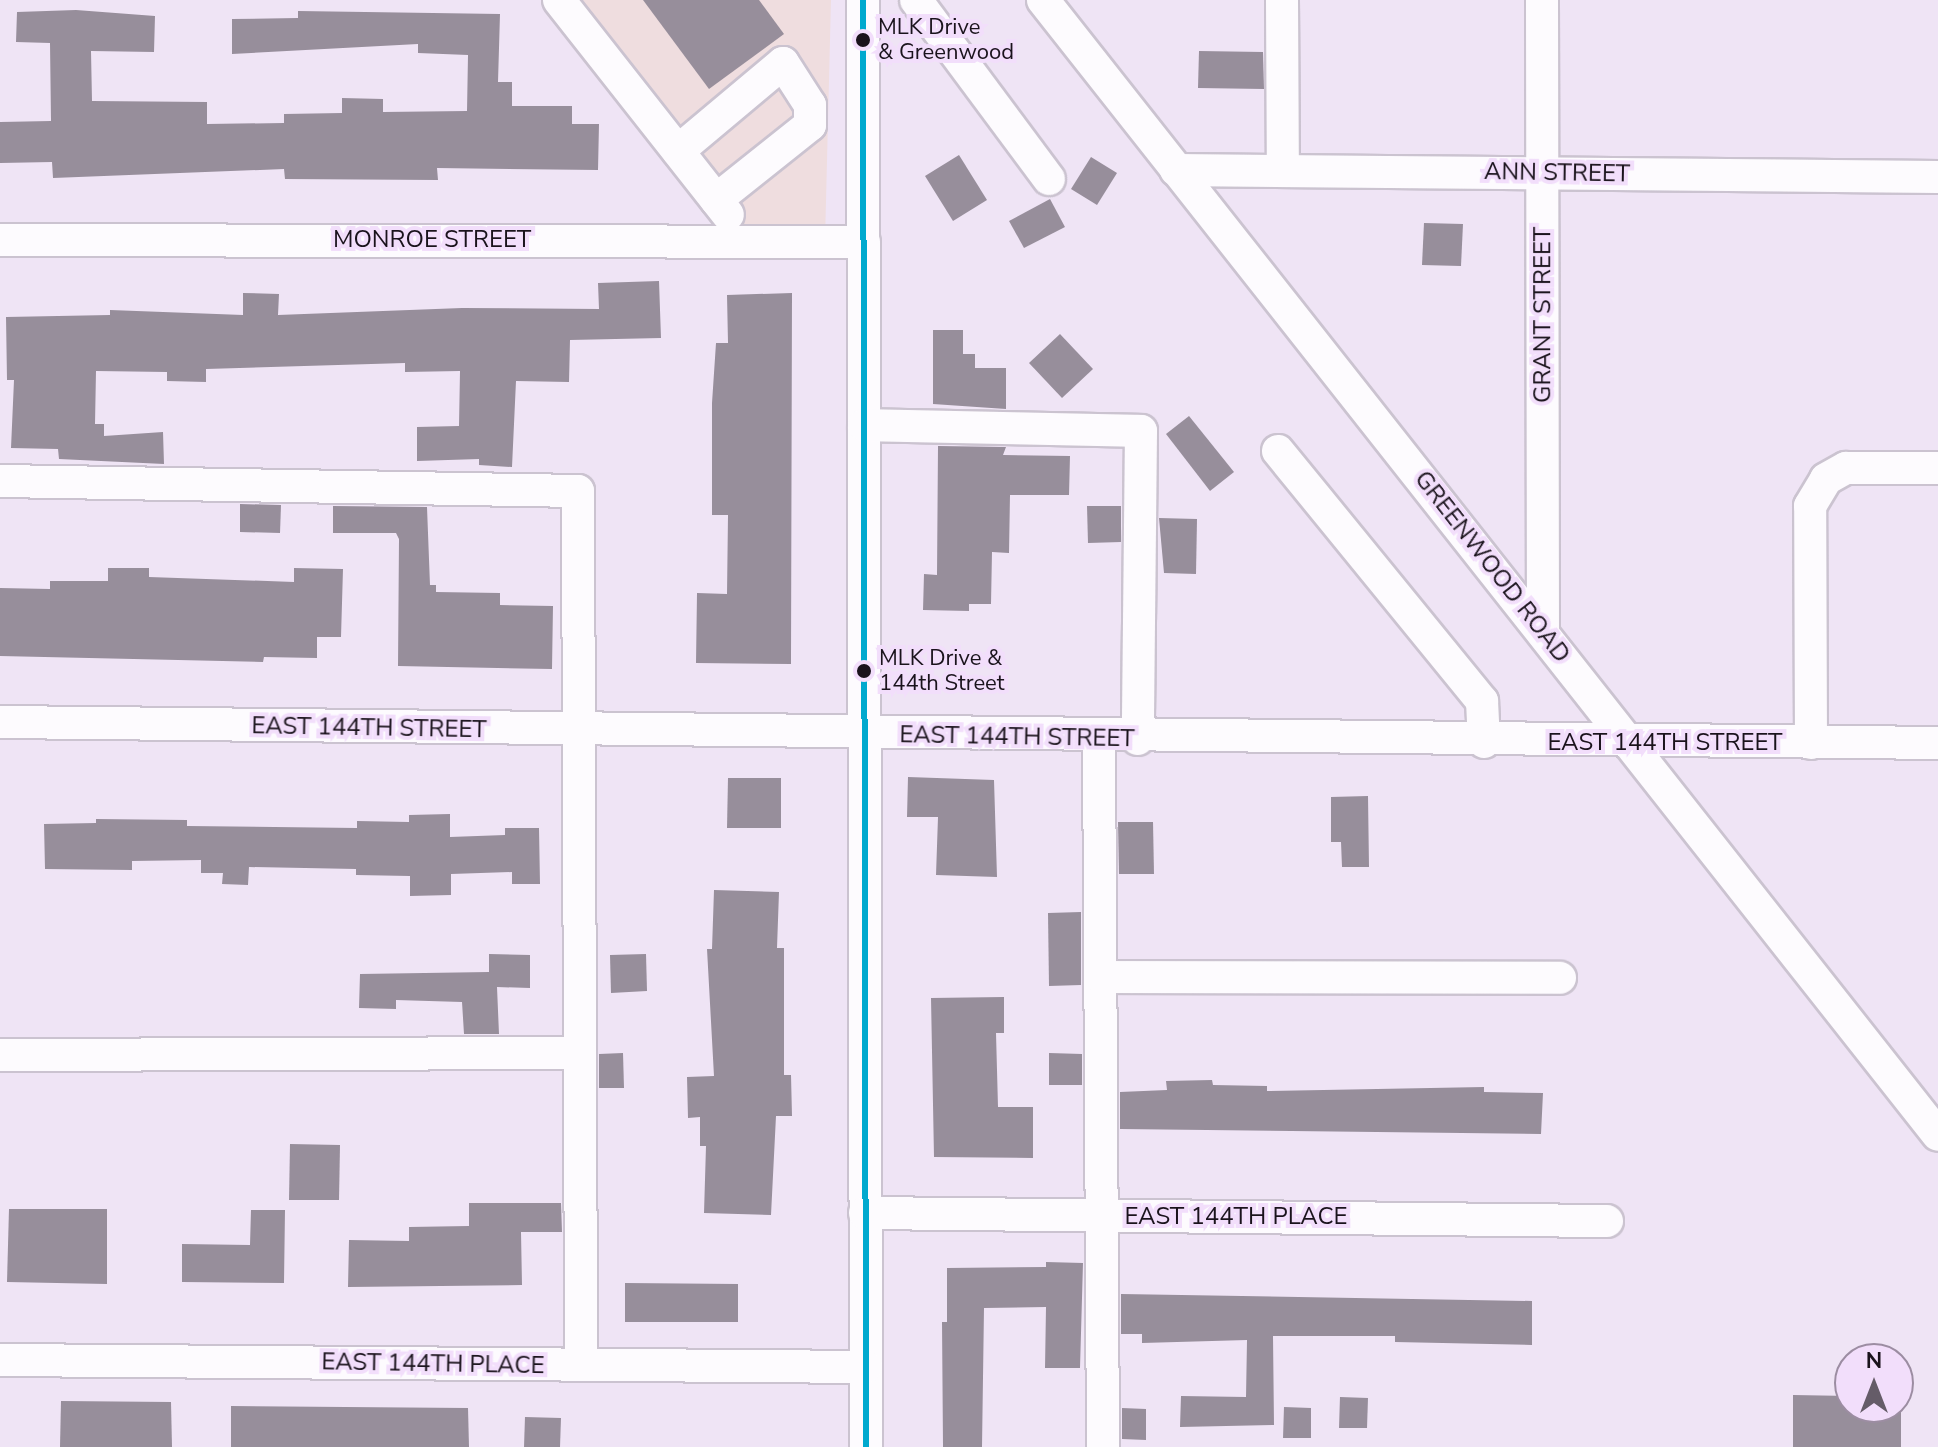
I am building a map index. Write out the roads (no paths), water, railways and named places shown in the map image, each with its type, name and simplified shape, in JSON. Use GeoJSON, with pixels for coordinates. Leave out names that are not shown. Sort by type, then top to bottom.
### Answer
{"type":"FeatureCollection","features":[{"type":"Feature","properties":{"kind":"street"},"geometry":{"type":"LineString","coordinates":[[559,0],[748,241]]}},
{"type":"Feature","properties":{"kind":"street"},"geometry":{"type":"LineString","coordinates":[[863,0],[866,1447]]}},
{"type":"Feature","properties":{"kind":"street"},"geometry":{"type":"LineString","coordinates":[[916,0],[1049,179]]}},
{"type":"Feature","properties":{"kind":"street","name":"GREENWOOD ROAD"},"geometry":{"type":"LineString","coordinates":[[1043,0],[1938,1135]]}},
{"type":"Feature","properties":{"kind":"street"},"geometry":{"type":"LineString","coordinates":[[1282,0],[1283,170]]}},
{"type":"Feature","properties":{"kind":"street","name":"GRANT STREET"},"geometry":{"type":"LineString","coordinates":[[1542,0],[1543,631]]}},
{"type":"Feature","properties":{"kind":"street"},"geometry":{"type":"LineString","coordinates":[[678,151],[783,63],[810,105],[810,125],[716,200]]}},
{"type":"Feature","properties":{"kind":"street","name":"ANN STREET"},"geometry":{"type":"LineString","coordinates":[[1176,170],[1938,177]]}},
{"type":"Feature","properties":{"kind":"street","name":"MONROE STREET"},"geometry":{"type":"LineString","coordinates":[[0,240],[864,242]]}},
{"type":"Feature","properties":{"kind":"street"},"geometry":{"type":"LineString","coordinates":[[864,425],[1141,431],[1138,739]]}},
{"type":"Feature","properties":{"kind":"street"},"geometry":{"type":"LineString","coordinates":[[1278,451],[1482,701],[1484,742]]}},
{"type":"Feature","properties":{"kind":"street"},"geometry":{"type":"LineString","coordinates":[[1811,743],[1810,506],[1826,479],[1846,468],[1938,468]]}},
{"type":"Feature","properties":{"kind":"street"},"geometry":{"type":"LineString","coordinates":[[0,481],[578,491],[581,1365]]}},
{"type":"Feature","properties":{"kind":"street","name":"EAST 144TH STREET"},"geometry":{"type":"LineString","coordinates":[[0,722],[1138,739],[1938,743]]}},
{"type":"Feature","properties":{"kind":"street"},"geometry":{"type":"LineString","coordinates":[[1099,738],[1103,1447]]}},
{"type":"Feature","properties":{"kind":"street"},"geometry":{"type":"LineString","coordinates":[[1101,977],[1560,978]]}},
{"type":"Feature","properties":{"kind":"street"},"geometry":{"type":"LineString","coordinates":[[0,1055],[580,1053]]}},
{"type":"Feature","properties":{"kind":"street","name":"EAST 144TH PLACE"},"geometry":{"type":"LineString","coordinates":[[865,1213],[1607,1221]]}},
{"type":"Feature","properties":{"kind":"street","name":"EAST 144TH PLACE"},"geometry":{"type":"LineString","coordinates":[[0,1360],[866,1367]]}},
{"type":"Feature","properties":{"kind":"place","name":"MLK Drive & Greenwood"},"geometry":{"type":"Point","coordinates":[863,40]}},
{"type":"Feature","properties":{"kind":"place","name":"MLK Drive & 144th Street"},"geometry":{"type":"Point","coordinates":[864,671]}}]}
